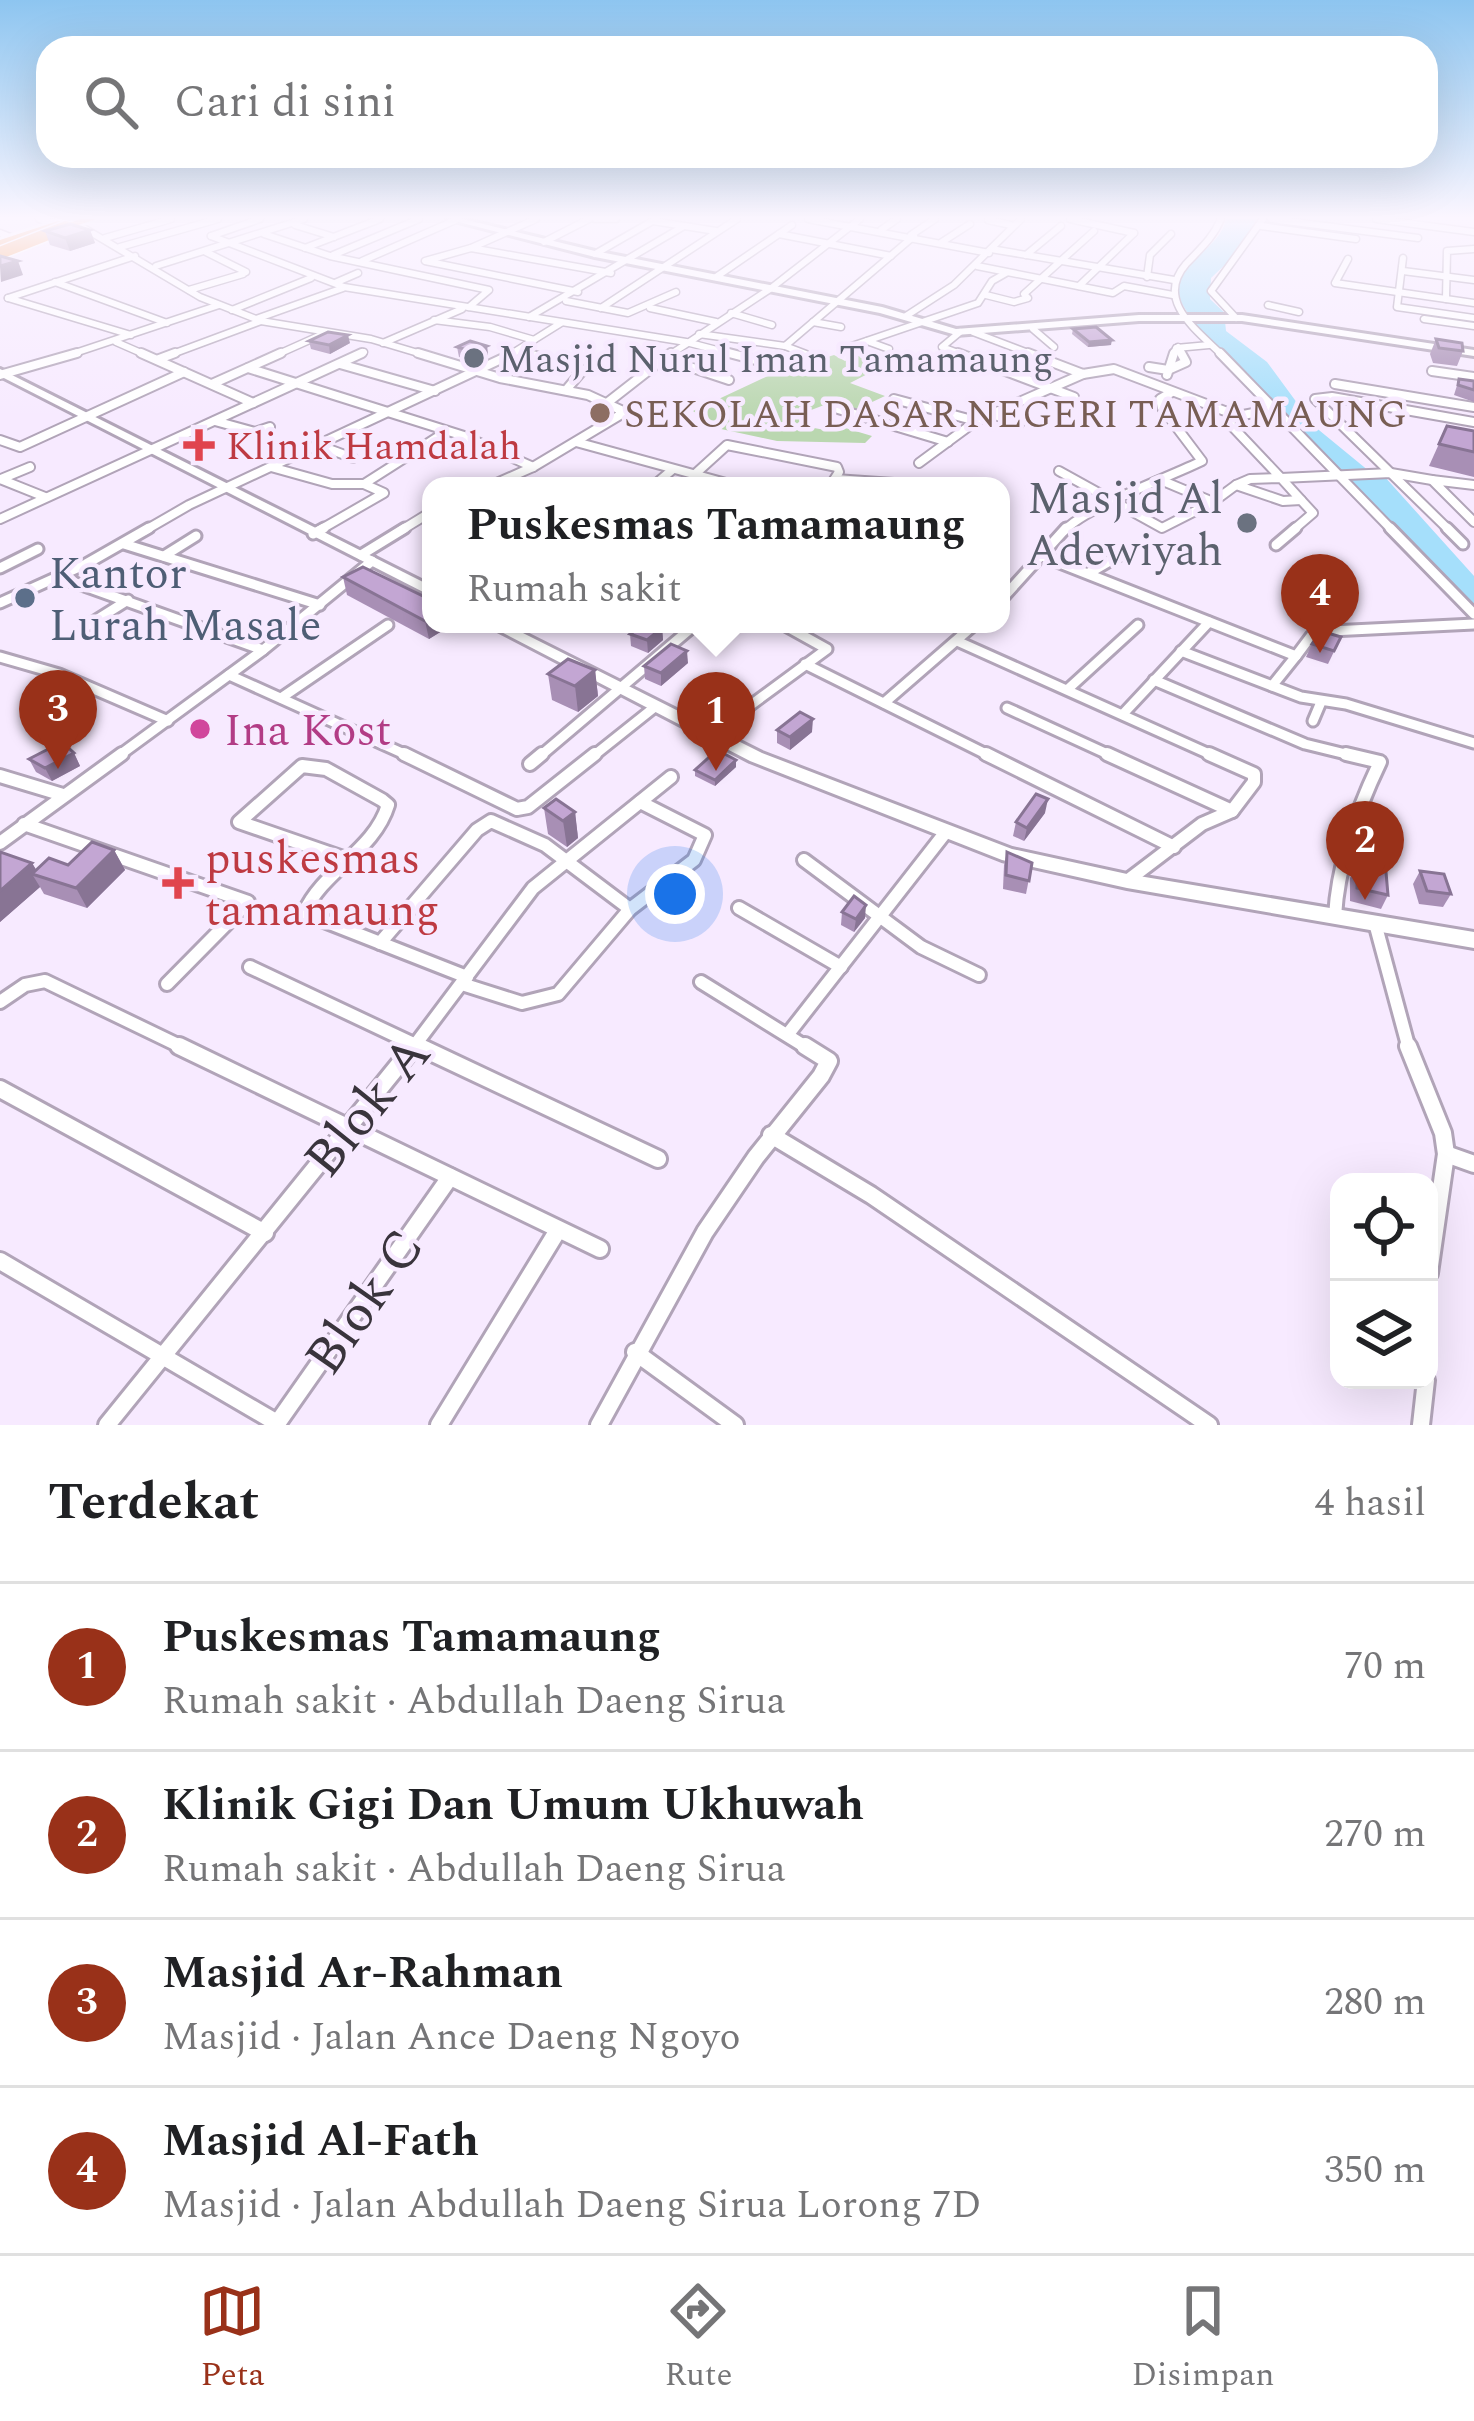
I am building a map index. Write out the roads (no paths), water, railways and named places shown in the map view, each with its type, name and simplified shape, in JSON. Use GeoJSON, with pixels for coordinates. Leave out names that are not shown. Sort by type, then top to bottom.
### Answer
{"type":"FeatureCollection","features":[{"type":"Feature","properties":{"kind":"main road"},"geometry":{"type":"LineString","coordinates":[[754,286],[966,332],[1233,318],[1474,352]]}},
{"type":"Feature","properties":{"kind":"main road"},"geometry":{"type":"LineString","coordinates":[[1,374],[422,587]]}},
{"type":"Feature","properties":{"kind":"main road"},"geometry":{"type":"LineString","coordinates":[[511,633],[710,735],[945,833],[1023,860],[1474,940]]}},
{"type":"Feature","properties":{"kind":"street"},"geometry":{"type":"LineString","coordinates":[[40,286],[8,298],[134,336]]}},
{"type":"Feature","properties":{"kind":"street"},"geometry":{"type":"LineString","coordinates":[[64,286],[169,324]]}},
{"type":"Feature","properties":{"kind":"street"},"geometry":{"type":"LineString","coordinates":[[183,286],[259,320],[383,343],[477,371],[566,390],[625,413],[510,477]]}},
{"type":"Feature","properties":{"kind":"street"},"geometry":{"type":"LineString","coordinates":[[189,290],[204,286]]}},
{"type":"Feature","properties":{"kind":"street"},"geometry":{"type":"LineString","coordinates":[[232,310],[292,286]]}},
{"type":"Feature","properties":{"kind":"street"},"geometry":{"type":"LineString","coordinates":[[338,286],[686,342],[763,362]]}},
{"type":"Feature","properties":{"kind":"street"},"geometry":{"type":"LineString","coordinates":[[383,343],[467,307],[489,290],[467,286]]}},
{"type":"Feature","properties":{"kind":"street"},"geometry":{"type":"LineString","coordinates":[[546,286],[578,292]]}},
{"type":"Feature","properties":{"kind":"street"},"geometry":{"type":"LineString","coordinates":[[529,317],[589,286]]}},
{"type":"Feature","properties":{"kind":"street"},"geometry":{"type":"LineString","coordinates":[[602,308],[639,286]]}},
{"type":"Feature","properties":{"kind":"street"},"geometry":{"type":"LineString","coordinates":[[607,403],[686,342],[775,286]]}},
{"type":"Feature","properties":{"kind":"street"},"geometry":{"type":"LineString","coordinates":[[785,346],[856,286]]}},
{"type":"Feature","properties":{"kind":"street"},"geometry":{"type":"LineString","coordinates":[[906,316],[949,286]]}},
{"type":"Feature","properties":{"kind":"street"},"geometry":{"type":"LineString","coordinates":[[843,349],[966,308],[986,295],[990,286]]}},
{"type":"Feature","properties":{"kind":"street"},"geometry":{"type":"LineString","coordinates":[[986,295],[1022,301],[1029,297],[1024,294],[1039,286]]}},
{"type":"Feature","properties":{"kind":"street"},"geometry":{"type":"LineString","coordinates":[[1079,286],[1117,293],[1126,286],[1173,295]]}},
{"type":"Feature","properties":{"kind":"street"},"geometry":{"type":"LineString","coordinates":[[1174,286],[1173,295],[1209,345],[1474,614]]}},
{"type":"Feature","properties":{"kind":"street"},"geometry":{"type":"LineString","coordinates":[[1214,286],[1211,291],[1233,318]]}},
{"type":"Feature","properties":{"kind":"street"},"geometry":{"type":"LineString","coordinates":[[1352,286],[1474,303]]}},
{"type":"Feature","properties":{"kind":"street"},"geometry":{"type":"LineString","coordinates":[[1401,286],[1397,307],[1474,322]]}},
{"type":"Feature","properties":{"kind":"street"},"geometry":{"type":"LineString","coordinates":[[1444,286],[1445,299]]}},
{"type":"Feature","properties":{"kind":"street"},"geometry":{"type":"LineString","coordinates":[[159,359],[344,287]]}},
{"type":"Feature","properties":{"kind":"street"},"geometry":{"type":"LineString","coordinates":[[562,300],[628,313],[676,292]]}},
{"type":"Feature","properties":{"kind":"street"},"geometry":{"type":"LineString","coordinates":[[1,374],[116,342],[219,305]]}},
{"type":"Feature","properties":{"kind":"street"},"geometry":{"type":"LineString","coordinates":[[1268,305],[1303,310],[1287,324]]}},
{"type":"Feature","properties":{"kind":"street"},"geometry":{"type":"LineString","coordinates":[[646,307],[716,322]]}},
{"type":"Feature","properties":{"kind":"street"},"geometry":{"type":"LineString","coordinates":[[730,313],[772,324],[751,340]]}},
{"type":"Feature","properties":{"kind":"street"},"geometry":{"type":"LineString","coordinates":[[1424,319],[1474,322]]}},
{"type":"Feature","properties":{"kind":"street"},"geometry":{"type":"LineString","coordinates":[[434,320],[490,327],[534,340]]}},
{"type":"Feature","properties":{"kind":"street"},"geometry":{"type":"LineString","coordinates":[[813,322],[841,327]]}},
{"type":"Feature","properties":{"kind":"street"},"geometry":{"type":"LineString","coordinates":[[0,603],[124,544],[180,509],[519,351],[561,323]]}},
{"type":"Feature","properties":{"kind":"street"},"geometry":{"type":"LineString","coordinates":[[1034,329],[1054,347]]}},
{"type":"Feature","properties":{"kind":"street"},"geometry":{"type":"LineString","coordinates":[[1074,397],[942,347],[966,332],[1083,374]]}},
{"type":"Feature","properties":{"kind":"street"},"geometry":{"type":"LineString","coordinates":[[212,384],[326,333]]}},
{"type":"Feature","properties":{"kind":"street"},"geometry":{"type":"LineString","coordinates":[[699,334],[785,346],[806,354]]}},
{"type":"Feature","properties":{"kind":"street"},"geometry":{"type":"LineString","coordinates":[[867,341],[890,349]]}},
{"type":"Feature","properties":{"kind":"street"},"geometry":{"type":"LineString","coordinates":[[116,342],[253,403]]}},
{"type":"Feature","properties":{"kind":"street"},"geometry":{"type":"LineString","coordinates":[[1178,347],[1209,345]]}},
{"type":"Feature","properties":{"kind":"street"},"geometry":{"type":"LineString","coordinates":[[1148,367],[1167,373],[1186,362],[1178,347]]}},
{"type":"Feature","properties":{"kind":"street"},"geometry":{"type":"LineString","coordinates":[[1167,373],[1178,347]]}},
{"type":"Feature","properties":{"kind":"street"},"geometry":{"type":"LineString","coordinates":[[519,351],[583,370],[566,390]]}},
{"type":"Feature","properties":{"kind":"street"},"geometry":{"type":"LineString","coordinates":[[0,519],[364,352]]}},
{"type":"Feature","properties":{"kind":"street"},"geometry":{"type":"LineString","coordinates":[[666,359],[729,380]]}},
{"type":"Feature","properties":{"kind":"street"},"geometry":{"type":"LineString","coordinates":[[919,463],[976,421],[1120,359]]}},
{"type":"Feature","properties":{"kind":"street"},"geometry":{"type":"LineString","coordinates":[[340,364],[436,391]]}},
{"type":"Feature","properties":{"kind":"street"},"geometry":{"type":"LineString","coordinates":[[248,368],[293,388],[366,401],[496,447],[533,467]]}},
{"type":"Feature","properties":{"kind":"street"},"geometry":{"type":"LineString","coordinates":[[1106,368],[1238,416]]}},
{"type":"Feature","properties":{"kind":"street"},"geometry":{"type":"LineString","coordinates":[[1432,371],[1474,377]]}},
{"type":"Feature","properties":{"kind":"street"},"geometry":{"type":"LineString","coordinates":[[0,440],[20,448],[184,372]]}},
{"type":"Feature","properties":{"kind":"street"},"geometry":{"type":"LineString","coordinates":[[1335,384],[1474,407]]}},
{"type":"Feature","properties":{"kind":"street"},"geometry":{"type":"LineString","coordinates":[[1010,590],[1080,513],[1117,502],[1203,459],[1162,408],[1160,399],[1172,392]]}},
{"type":"Feature","properties":{"kind":"street"},"geometry":{"type":"LineString","coordinates":[[1463,544],[1316,396],[1474,422]]}},
{"type":"Feature","properties":{"kind":"street"},"geometry":{"type":"LineString","coordinates":[[893,399],[976,421]]}},
{"type":"Feature","properties":{"kind":"street"},"geometry":{"type":"LineString","coordinates":[[838,409],[948,442]]}},
{"type":"Feature","properties":{"kind":"street"},"geometry":{"type":"LineString","coordinates":[[1274,409],[1228,422],[1313,516],[1276,544]]}},
{"type":"Feature","properties":{"kind":"street"},"geometry":{"type":"LineString","coordinates":[[995,415],[1019,424]]}},
{"type":"Feature","properties":{"kind":"street"},"geometry":{"type":"LineString","coordinates":[[214,421],[255,432],[270,427]]}},
{"type":"Feature","properties":{"kind":"street"},"geometry":{"type":"LineString","coordinates":[[364,484],[447,431]]}},
{"type":"Feature","properties":{"kind":"street"},"geometry":{"type":"LineString","coordinates":[[576,442],[701,477]]}},
{"type":"Feature","properties":{"kind":"street"},"geometry":{"type":"LineString","coordinates":[[318,445],[353,458]]}},
{"type":"Feature","properties":{"kind":"street"},"geometry":{"type":"LineString","coordinates":[[694,475],[727,445],[837,467],[834,477]]}},
{"type":"Feature","properties":{"kind":"street"},"geometry":{"type":"LineString","coordinates":[[1,480],[30,467]]}},
{"type":"Feature","properties":{"kind":"street"},"geometry":{"type":"LineString","coordinates":[[271,467],[320,482],[364,484],[385,492],[313,535]]}},
{"type":"Feature","properties":{"kind":"street"},"geometry":{"type":"LineString","coordinates":[[664,477],[672,470]]}},
{"type":"Feature","properties":{"kind":"street"},"geometry":{"type":"LineString","coordinates":[[1059,471],[1164,528],[1250,478],[1388,473],[1474,484]]}},
{"type":"Feature","properties":{"kind":"street"},"geometry":{"type":"LineString","coordinates":[[1,480],[45,496]]}},
{"type":"Feature","properties":{"kind":"street"},"geometry":{"type":"LineString","coordinates":[[1432,480],[1474,522]]}},
{"type":"Feature","properties":{"kind":"street"},"geometry":{"type":"LineString","coordinates":[[1163,481],[1213,502]]}},
{"type":"Feature","properties":{"kind":"street"},"geometry":{"type":"LineString","coordinates":[[1236,485],[1283,501],[1302,500]]}},
{"type":"Feature","properties":{"kind":"street"},"geometry":{"type":"LineString","coordinates":[[0,843],[263,650],[320,605],[366,558],[422,518]]}},
{"type":"Feature","properties":{"kind":"street"},"geometry":{"type":"LineString","coordinates":[[164,556],[196,536]]}},
{"type":"Feature","properties":{"kind":"street"},"geometry":{"type":"LineString","coordinates":[[124,544],[320,605]]}},
{"type":"Feature","properties":{"kind":"street"},"geometry":{"type":"LineString","coordinates":[[0,568],[38,549]]}},
{"type":"Feature","properties":{"kind":"street"},"geometry":{"type":"LineString","coordinates":[[1089,573],[1125,552]]}},
{"type":"Feature","properties":{"kind":"street"},"geometry":{"type":"LineString","coordinates":[[1042,556],[1296,656]]}},
{"type":"Feature","properties":{"kind":"street"},"geometry":{"type":"LineString","coordinates":[[56,576],[263,650]]}},
{"type":"Feature","properties":{"kind":"street"},"geometry":{"type":"LineString","coordinates":[[85,627],[128,600]]}},
{"type":"Feature","properties":{"kind":"street"},"geometry":{"type":"LineString","coordinates":[[1123,714],[1209,622]]}},
{"type":"Feature","properties":{"kind":"street"},"geometry":{"type":"LineString","coordinates":[[1273,686],[1311,636],[1362,623],[1425,629],[1474,624]]}},
{"type":"Feature","properties":{"kind":"street"},"geometry":{"type":"LineString","coordinates":[[281,698],[388,625]]}},
{"type":"Feature","properties":{"kind":"street"},"geometry":{"type":"LineString","coordinates":[[1068,688],[1083,680],[1138,625]]}},
{"type":"Feature","properties":{"kind":"street"},"geometry":{"type":"LineString","coordinates":[[530,764],[678,633]]}},
{"type":"Feature","properties":{"kind":"street"},"geometry":{"type":"LineString","coordinates":[[710,735],[827,647],[800,633]]}},
{"type":"Feature","properties":{"kind":"street"},"geometry":{"type":"LineString","coordinates":[[884,703],[965,633]]}},
{"type":"Feature","properties":{"kind":"street"},"geometry":{"type":"LineString","coordinates":[[957,641],[1247,768],[1256,778],[1232,811],[1202,824],[1127,881]]}},
{"type":"Feature","properties":{"kind":"street"},"geometry":{"type":"LineString","coordinates":[[1181,650],[1321,702],[1346,704],[1474,743]]}},
{"type":"Feature","properties":{"kind":"street"},"geometry":{"type":"LineString","coordinates":[[0,657],[71,678],[168,721]]}},
{"type":"Feature","properties":{"kind":"street"},"geometry":{"type":"LineString","coordinates":[[805,664],[1174,847]]}},
{"type":"Feature","properties":{"kind":"street"},"geometry":{"type":"LineString","coordinates":[[230,675],[520,809],[656,706]]}},
{"type":"Feature","properties":{"kind":"street"},"geometry":{"type":"LineString","coordinates":[[1154,680],[1305,744],[1380,762],[1365,793],[1337,882],[1335,916]]}},
{"type":"Feature","properties":{"kind":"street"},"geometry":{"type":"LineString","coordinates":[[1313,721],[1321,702]]}},
{"type":"Feature","properties":{"kind":"street"},"geometry":{"type":"LineString","coordinates":[[1007,708],[1232,811]]}},
{"type":"Feature","properties":{"kind":"street"},"geometry":{"type":"LineString","coordinates":[[346,859],[239,822],[295,769],[326,770],[388,805],[386,817],[314,893],[304,913],[515,1003],[546,1002],[559,994],[630,909],[694,860],[706,838],[640,802]]}},
{"type":"Feature","properties":{"kind":"street"},"geometry":{"type":"LineString","coordinates":[[0,776],[63,795]]}},
{"type":"Feature","properties":{"kind":"street","name":"Blok A"},"geometry":{"type":"LineString","coordinates":[[107,1425],[415,1045],[533,888],[671,777]]}},
{"type":"Feature","properties":{"kind":"street"},"geometry":{"type":"LineString","coordinates":[[380,943],[487,822],[510,826],[630,909]]}},
{"type":"Feature","properties":{"kind":"street"},"geometry":{"type":"LineString","coordinates":[[23,824],[248,902],[167,984]]}},
{"type":"Feature","properties":{"kind":"street"},"geometry":{"type":"LineString","coordinates":[[788,1034],[945,833]]}},
{"type":"Feature","properties":{"kind":"street"},"geometry":{"type":"LineString","coordinates":[[804,860],[921,947],[979,975]]}},
{"type":"Feature","properties":{"kind":"street"},"geometry":{"type":"LineString","coordinates":[[739,908],[841,968]]}},
{"type":"Feature","properties":{"kind":"street"},"geometry":{"type":"LineString","coordinates":[[1375,922],[1399,1025],[1437,1111],[1446,1154],[1438,1210]]}},
{"type":"Feature","properties":{"kind":"street"},"geometry":{"type":"LineString","coordinates":[[250,967],[658,1159]]}},
{"type":"Feature","properties":{"kind":"street"},"geometry":{"type":"LineString","coordinates":[[0,1002],[41,980],[600,1250]]}},
{"type":"Feature","properties":{"kind":"street"},"geometry":{"type":"LineString","coordinates":[[599,1425],[691,1250],[829,1061],[700,982]]}},
{"type":"Feature","properties":{"kind":"street"},"geometry":{"type":"LineString","coordinates":[[0,1089],[265,1233]]}},
{"type":"Feature","properties":{"kind":"street"},"geometry":{"type":"LineString","coordinates":[[766,1142],[871,1195],[1209,1425]]}},
{"type":"Feature","properties":{"kind":"street"},"geometry":{"type":"LineString","coordinates":[[1446,1154],[1474,1164]]}},
{"type":"Feature","properties":{"kind":"street","name":"Blok C"},"geometry":{"type":"LineString","coordinates":[[277,1424],[450,1178]]}},
{"type":"Feature","properties":{"kind":"street"},"geometry":{"type":"LineString","coordinates":[[439,1425],[558,1230]]}},
{"type":"Feature","properties":{"kind":"street"},"geometry":{"type":"LineString","coordinates":[[0,1262],[277,1424]]}},
{"type":"Feature","properties":{"kind":"street"},"geometry":{"type":"LineString","coordinates":[[635,1352],[735,1425]]}},
{"type":"Feature","properties":{"kind":"street"},"geometry":{"type":"LineString","coordinates":[[1421,1425],[1425,1389]]}},
{"type":"Feature","properties":{"kind":"water"},"geometry":{"type":"Polygon","coordinates":[[[1178,286],[1211,286],[1210,299],[1228,316],[1190,316],[1178,286]]]}},
{"type":"Feature","properties":{"kind":"water"},"geometry":{"type":"Polygon","coordinates":[[[1192,321],[1225,321],[1226,331],[1267,362],[1314,426],[1375,476],[1384,476],[1474,576],[1474,610],[1192,321]]]}},
{"type":"Feature","properties":{"kind":"place","name":"Masjid Nurul Iman Tamamaung"},"geometry":{"type":"Point","coordinates":[474,358]}},
{"type":"Feature","properties":{"kind":"place","name":"SEKOLAH DASAR NEGERI TAMAMAUNG"},"geometry":{"type":"Point","coordinates":[600,413]}},
{"type":"Feature","properties":{"kind":"place","name":"Klinik Hamdalah"},"geometry":{"type":"Point","coordinates":[199,445]}},
{"type":"Feature","properties":{"kind":"place","name":"Masjid Al Adewiyah"},"geometry":{"type":"Point","coordinates":[1247,523]}},
{"type":"Feature","properties":{"kind":"place","name":"Kantor Lurah Masale"},"geometry":{"type":"Point","coordinates":[25,598]}},
{"type":"Feature","properties":{"kind":"place","name":"Masjid Al-Fath"},"geometry":{"type":"Point","coordinates":[1320,653]}},
{"type":"Feature","properties":{"kind":"place","name":"Ina Kost"},"geometry":{"type":"Point","coordinates":[200,729]}},
{"type":"Feature","properties":{"kind":"place","name":"Masjid Ar-Rahman"},"geometry":{"type":"Point","coordinates":[58,769]}},
{"type":"Feature","properties":{"kind":"place","name":"Puskesmas Tamamaung"},"geometry":{"type":"Point","coordinates":[716,771]}},
{"type":"Feature","properties":{"kind":"place","name":"puskesmas tamamaung"},"geometry":{"type":"Point","coordinates":[178,883]}},
{"type":"Feature","properties":{"kind":"place","name":"Klinik Gigi Dan Umum Ukhuwah"},"geometry":{"type":"Point","coordinates":[1365,900]}}]}
